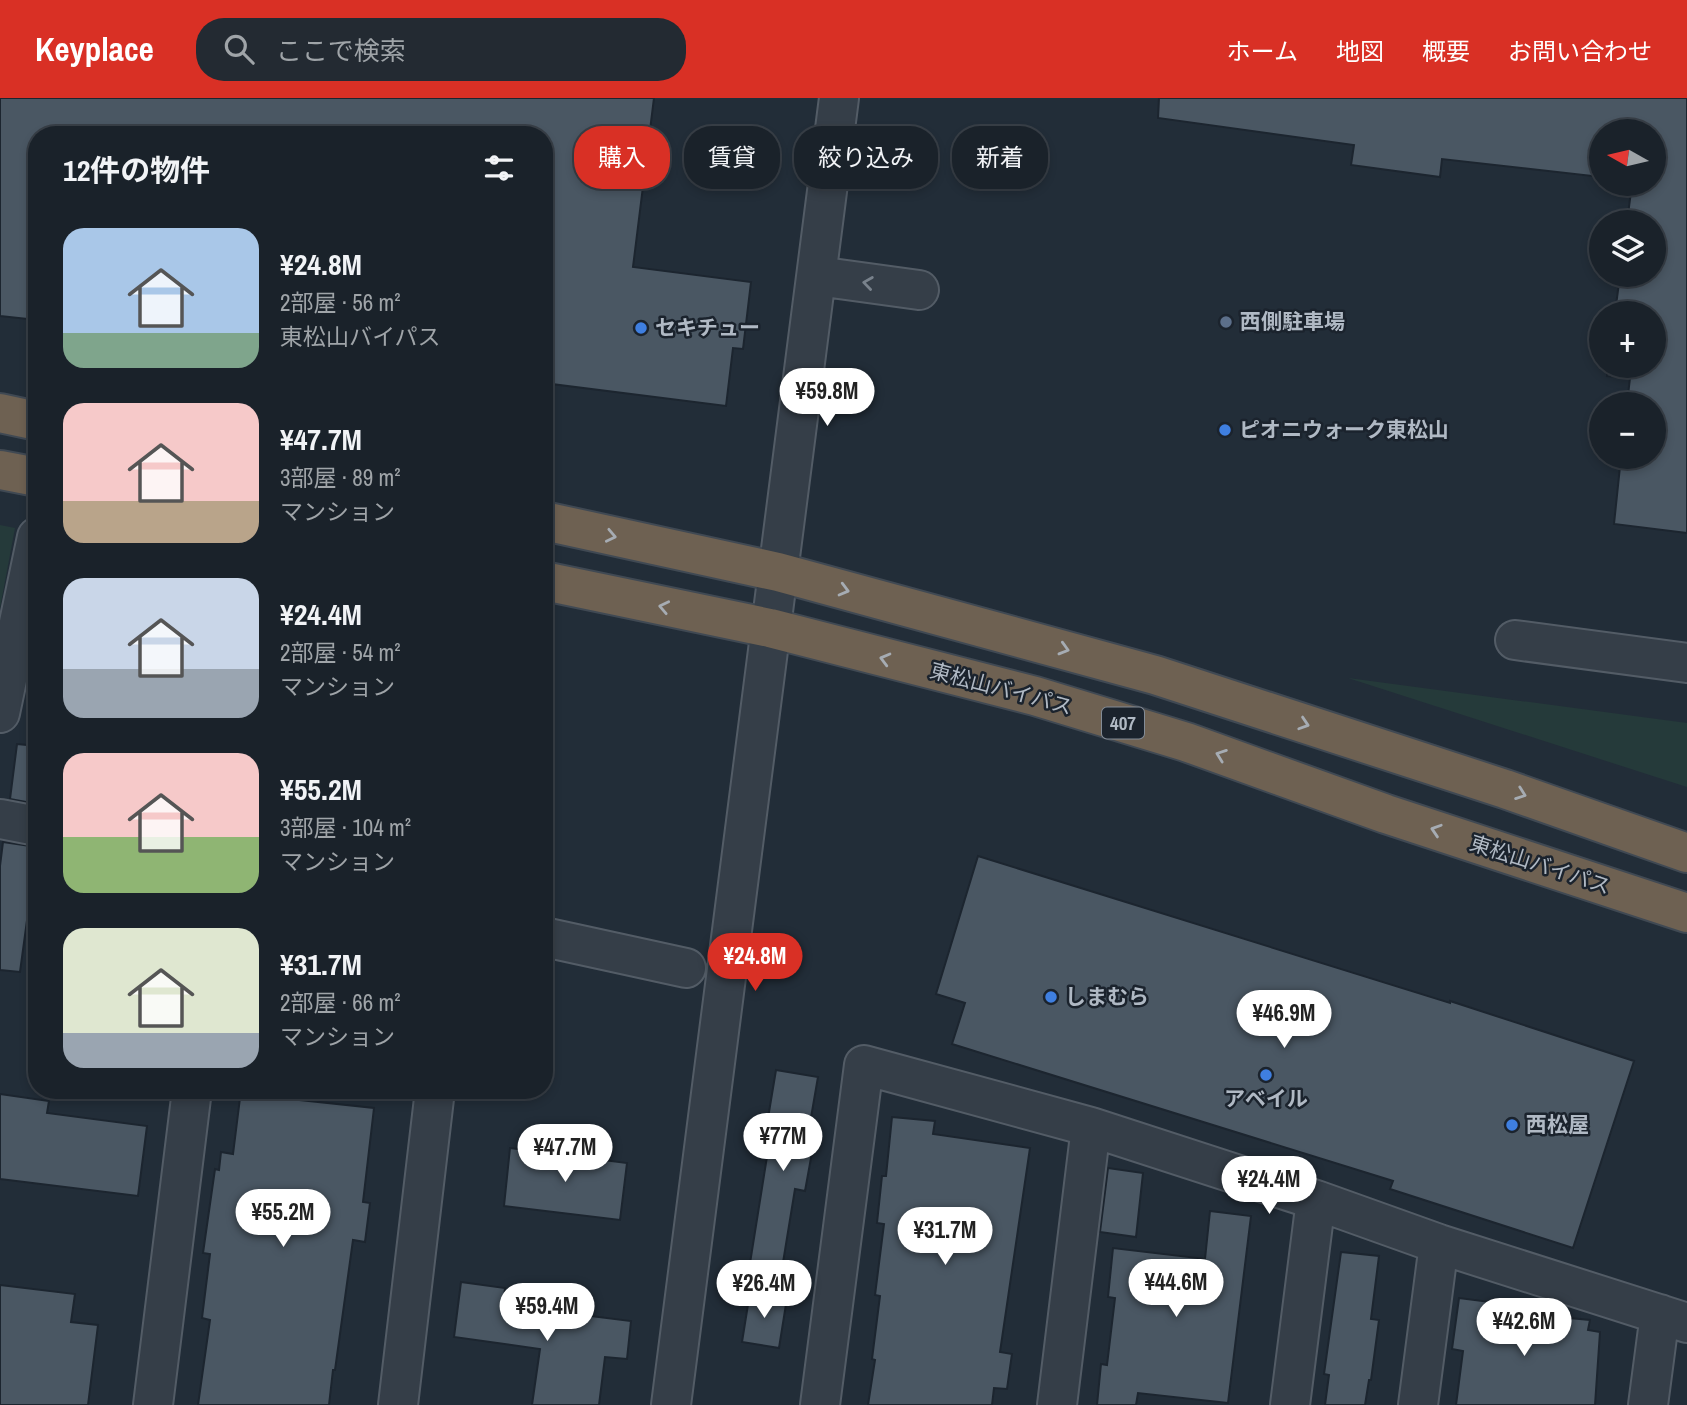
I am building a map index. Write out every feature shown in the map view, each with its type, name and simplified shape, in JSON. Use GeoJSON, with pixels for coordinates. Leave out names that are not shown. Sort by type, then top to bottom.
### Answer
{"type":"FeatureCollection","features":[{"type":"Feature","properties":{"kind":"highway"},"geometry":{"type":"LineString","coordinates":[[0,413],[28,419]]}},
{"type":"Feature","properties":{"kind":"highway"},"geometry":{"type":"LineString","coordinates":[[0,470],[28,475]]}},
{"type":"Feature","properties":{"kind":"highway"},"geometry":{"type":"LineString","coordinates":[[553,523],[778,572],[1155,675],[1505,789],[1687,853]]}},
{"type":"Feature","properties":{"kind":"highway","name":"東松山バイパス"},"geometry":{"type":"LineString","coordinates":[[553,583],[770,628],[1035,696],[1186,742],[1386,814],[1687,913]]}},
{"type":"Feature","properties":{"kind":"street"},"geometry":{"type":"LineString","coordinates":[[671,1405],[839,98]]}},
{"type":"Feature","properties":{"kind":"street"},"geometry":{"type":"LineString","coordinates":[[817,276],[919,290]]}},
{"type":"Feature","properties":{"kind":"street"},"geometry":{"type":"LineString","coordinates":[[0,713],[28,580]]}},
{"type":"Feature","properties":{"kind":"street"},"geometry":{"type":"LineString","coordinates":[[1515,640],[1687,663]]}},
{"type":"Feature","properties":{"kind":"street"},"geometry":{"type":"LineString","coordinates":[[0,819],[28,824]]}},
{"type":"Feature","properties":{"kind":"street"},"geometry":{"type":"LineString","coordinates":[[553,939],[686,968]]}},
{"type":"Feature","properties":{"kind":"street"},"geometry":{"type":"LineString","coordinates":[[820,1405],[864,1065],[1091,1127],[1316,1200],[1439,1244],[1674,1318],[1648,1405]]}},
{"type":"Feature","properties":{"kind":"street"},"geometry":{"type":"LineString","coordinates":[[153,1405],[191,1099]]}},
{"type":"Feature","properties":{"kind":"street"},"geometry":{"type":"LineString","coordinates":[[398,1405],[434,1099]]}},
{"type":"Feature","properties":{"kind":"street"},"geometry":{"type":"LineString","coordinates":[[1057,1405],[1091,1127]]}},
{"type":"Feature","properties":{"kind":"street"},"geometry":{"type":"LineString","coordinates":[[1290,1405],[1316,1200]]}},
{"type":"Feature","properties":{"kind":"street"},"geometry":{"type":"LineString","coordinates":[[1418,1405],[1439,1244]]}},
{"type":"Feature","properties":{"kind":"green space"},"geometry":{"type":"Polygon","coordinates":[[[0,525],[15,528],[0,608],[0,525]]]}},
{"type":"Feature","properties":{"kind":"green space"},"geometry":{"type":"Polygon","coordinates":[[[1348,678],[1687,723],[1687,787],[1348,678]]]}},
{"type":"Feature","properties":{"kind":"building"},"geometry":{"type":"Polygon","coordinates":[[[0,98],[654,98],[651,126],[574,126],[574,189],[643,189],[633,267],[751,282],[743,349],[733,348],[726,406],[553,384],[553,126],[28,126],[28,319],[0,316],[0,98]]]}},
{"type":"Feature","properties":{"kind":"building"},"geometry":{"type":"Polygon","coordinates":[[[1159,98],[1687,98],[1687,533],[1614,524],[1620,469],[1666,469],[1666,392],[1628,392],[1630,378],[1666,378],[1666,301],[1617,301],[1618,287],[1666,287],[1666,210],[1629,210],[1630,196],[1666,196],[1666,119],[1589,119],[1589,176],[1442,159],[1440,177],[1351,165],[1354,145],[1158,118],[1159,98]]]}},
{"type":"Feature","properties":{"kind":"building"},"geometry":{"type":"Polygon","coordinates":[[[17,744],[28,745],[28,802],[10,799],[17,744]]]}},
{"type":"Feature","properties":{"kind":"building"},"geometry":{"type":"Polygon","coordinates":[[[3,842],[28,846],[28,913],[20,972],[0,970],[0,866],[3,842]]]}},
{"type":"Feature","properties":{"kind":"building"},"geometry":{"type":"Polygon","coordinates":[[[978,856],[1450,1001],[1634,1061],[1573,1248],[1390,1189],[1393,1181],[952,1044],[965,1003],[936,994],[978,856]]]}},
{"type":"Feature","properties":{"kind":"building"},"geometry":{"type":"Polygon","coordinates":[[[776,1070],[818,1077],[808,1135],[815,1136],[805,1191],[795,1189],[779,1287],[747,1282],[773,1119],[768,1118],[776,1070]]]}},
{"type":"Feature","properties":{"kind":"building"},"geometry":{"type":"Polygon","coordinates":[[[0,1094],[49,1101],[47,1113],[147,1126],[138,1196],[0,1179],[0,1094]]]}},
{"type":"Feature","properties":{"kind":"building"},"geometry":{"type":"Polygon","coordinates":[[[240,1099],[291,1099],[374,1108],[363,1202],[370,1203],[365,1242],[353,1240],[329,1405],[198,1405],[210,1320],[202,1318],[210,1254],[203,1253],[215,1169],[219,1170],[221,1152],[233,1154],[240,1099]]]}},
{"type":"Feature","properties":{"kind":"building"},"geometry":{"type":"Polygon","coordinates":[[[892,1117],[935,1121],[933,1134],[1030,1148],[1000,1352],[1012,1354],[1007,1389],[994,1388],[992,1405],[868,1405],[875,1360],[872,1359],[880,1296],[875,1295],[884,1224],[877,1223],[882,1176],[886,1176],[892,1117]]]}},
{"type":"Feature","properties":{"kind":"building"},"geometry":{"type":"Polygon","coordinates":[[[510,1148],[627,1163],[620,1220],[504,1206],[510,1148]]]}},
{"type":"Feature","properties":{"kind":"building"},"geometry":{"type":"Polygon","coordinates":[[[1108,1168],[1143,1173],[1136,1237],[1100,1232],[1108,1168]]]}},
{"type":"Feature","properties":{"kind":"building"},"geometry":{"type":"Polygon","coordinates":[[[1210,1211],[1251,1216],[1228,1403],[1138,1393],[1136,1405],[1097,1405],[1101,1364],[1107,1365],[1115,1298],[1108,1297],[1113,1248],[1205,1259],[1210,1211]]]}},
{"type":"Feature","properties":{"kind":"building"},"geometry":{"type":"Polygon","coordinates":[[[1341,1252],[1379,1256],[1371,1319],[1379,1320],[1365,1405],[1325,1405],[1329,1375],[1324,1374],[1341,1252]]]}},
{"type":"Feature","properties":{"kind":"building"},"geometry":{"type":"Polygon","coordinates":[[[461,1282],[505,1288],[503,1305],[631,1321],[627,1359],[605,1357],[599,1405],[532,1405],[540,1349],[454,1337],[461,1282]]]}},
{"type":"Feature","properties":{"kind":"building"},"geometry":{"type":"Polygon","coordinates":[[[0,1285],[75,1294],[71,1322],[98,1325],[88,1405],[0,1405],[0,1285]]]}},
{"type":"Feature","properties":{"kind":"building"},"geometry":{"type":"Polygon","coordinates":[[[750,1292],[787,1298],[779,1348],[742,1342],[750,1292]]]}},
{"type":"Feature","properties":{"kind":"building"},"geometry":{"type":"Polygon","coordinates":[[[1459,1298],[1506,1304],[1505,1312],[1590,1320],[1588,1330],[1600,1332],[1595,1405],[1456,1405],[1463,1351],[1452,1349],[1459,1298]]]}},
{"type":"Feature","properties":{"kind":"place","name":"西側駐車場"},"geometry":{"type":"Point","coordinates":[1226,322]}},
{"type":"Feature","properties":{"kind":"place","name":"セキチュー"},"geometry":{"type":"Point","coordinates":[641,328]}},
{"type":"Feature","properties":{"kind":"place","name":"ピオニウォーク東松山"},"geometry":{"type":"Point","coordinates":[1225,430]}},
{"type":"Feature","properties":{"kind":"place","name":"しまむら"},"geometry":{"type":"Point","coordinates":[1051,997]}},
{"type":"Feature","properties":{"kind":"place","name":"アベイル"},"geometry":{"type":"Point","coordinates":[1266,1075]}},
{"type":"Feature","properties":{"kind":"place","name":"西松屋"},"geometry":{"type":"Point","coordinates":[1512,1125]}}]}
